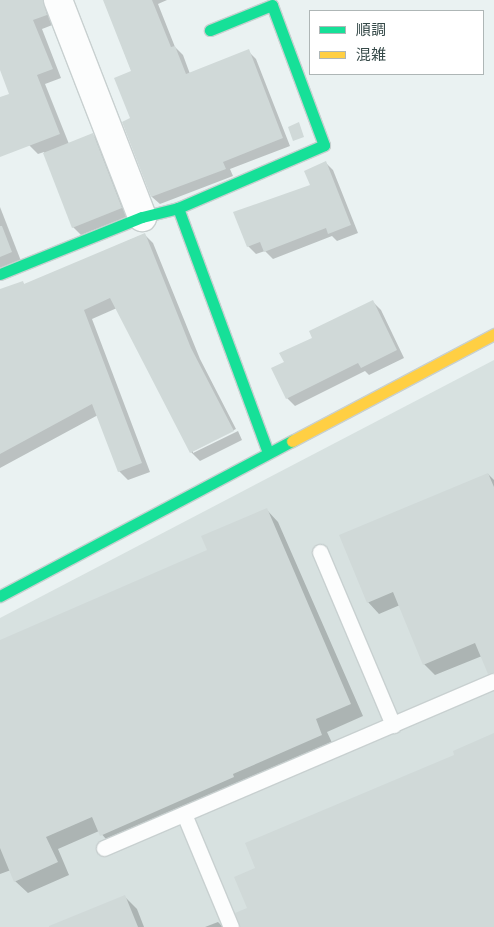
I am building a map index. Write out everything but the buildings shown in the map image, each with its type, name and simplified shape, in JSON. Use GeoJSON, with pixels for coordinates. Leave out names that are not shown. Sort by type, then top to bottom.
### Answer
{"type":"FeatureCollection","features":[{"type":"Feature","properties":{"kind":"street"},"geometry":{"type":"LineString","coordinates":[[58,0],[142,217]]}},
{"type":"Feature","properties":{"kind":"street"},"geometry":{"type":"LineString","coordinates":[[0,274],[142,217],[178,208],[324,145],[272,5],[210,30]]}},
{"type":"Feature","properties":{"kind":"street"},"geometry":{"type":"LineString","coordinates":[[178,208],[268,452]]}},
{"type":"Feature","properties":{"kind":"street"},"geometry":{"type":"LineString","coordinates":[[0,596],[268,452],[494,334]]}},
{"type":"Feature","properties":{"kind":"lane"},"geometry":{"type":"LineString","coordinates":[[320,552],[392,725]]}},
{"type":"Feature","properties":{"kind":"lane"},"geometry":{"type":"LineString","coordinates":[[104,848],[494,681]]}},
{"type":"Feature","properties":{"kind":"lane"},"geometry":{"type":"LineString","coordinates":[[184,814],[231,927]]}},
{"type":"Feature","properties":{"kind":"shaded area"},"geometry":{"type":"Polygon","coordinates":[[[494,360],[494,927],[0,927],[0,618],[494,360]]]}},
{"type":"Feature","properties":{"kind":"traffic: fast"},"geometry":{"type":"LineString","coordinates":[[178,208],[324,145],[272,5],[210,30]]}},
{"type":"Feature","properties":{"kind":"traffic: fast"},"geometry":{"type":"LineString","coordinates":[[0,274],[142,217],[178,208],[268,452]]}},
{"type":"Feature","properties":{"kind":"traffic: fast"},"geometry":{"type":"LineString","coordinates":[[0,596],[292,441]]}},
{"type":"Feature","properties":{"kind":"traffic: slow"},"geometry":{"type":"LineString","coordinates":[[292,441],[494,334]]}}]}
